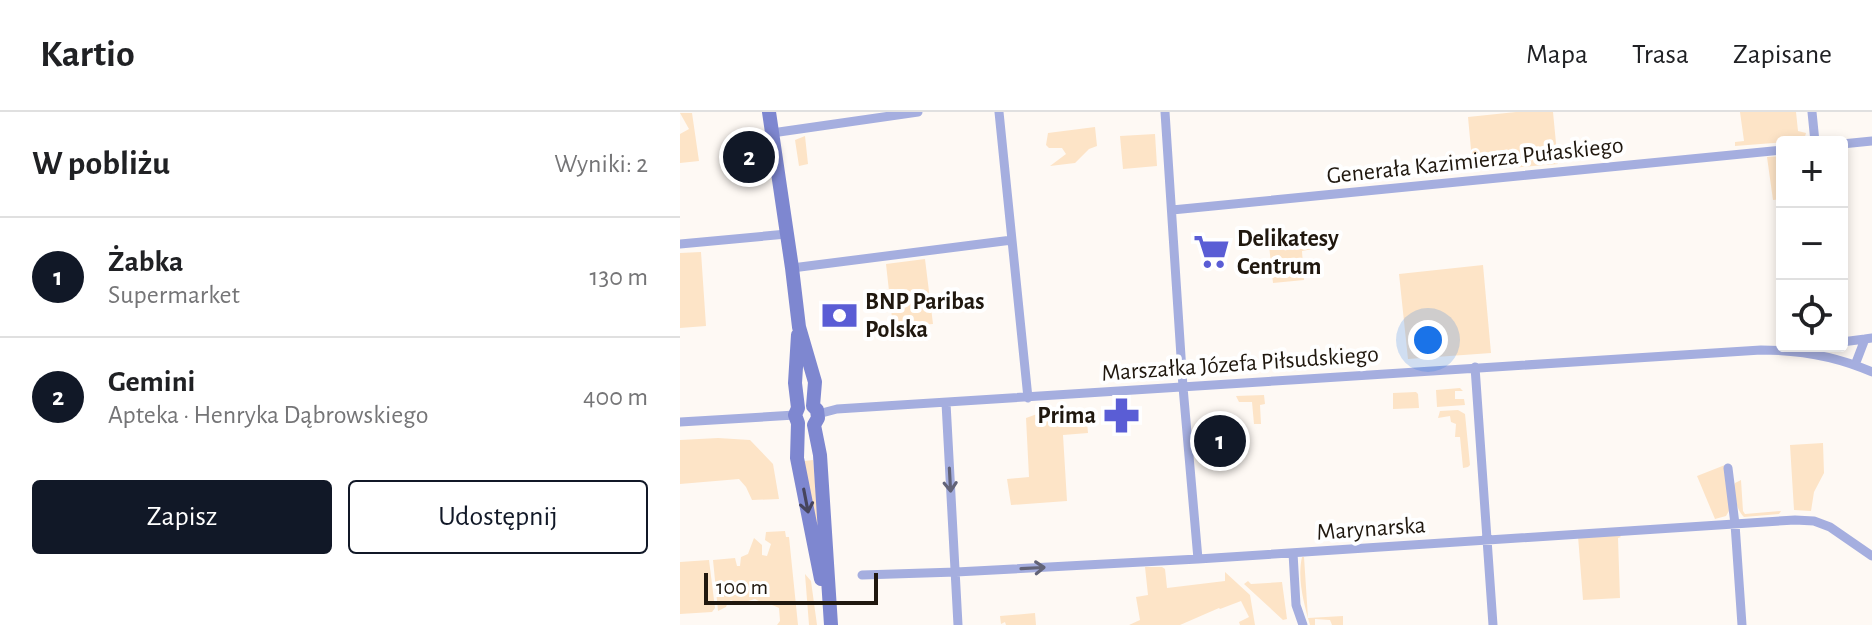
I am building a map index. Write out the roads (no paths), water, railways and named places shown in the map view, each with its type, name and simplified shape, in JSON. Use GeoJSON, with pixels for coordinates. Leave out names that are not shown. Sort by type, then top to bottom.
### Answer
{"type":"FeatureCollection","features":[{"type":"Feature","properties":{"kind":"street"},"geometry":{"type":"LineString","coordinates":[[769,112],[799,327],[815,382],[797,458],[828,603]]}},
{"type":"Feature","properties":{"kind":"street"},"geometry":{"type":"LineString","coordinates":[[772,133],[918,112]]}},
{"type":"Feature","properties":{"kind":"street"},"geometry":{"type":"LineString","coordinates":[[999,112],[1028,398]]}},
{"type":"Feature","properties":{"kind":"street"},"geometry":{"type":"LineString","coordinates":[[999,112],[1028,398]]}},
{"type":"Feature","properties":{"kind":"street"},"geometry":{"type":"LineString","coordinates":[[1165,112],[1198,559]]}},
{"type":"Feature","properties":{"kind":"street"},"geometry":{"type":"LineString","coordinates":[[1812,112],[1814,136]]}},
{"type":"Feature","properties":{"kind":"street"},"geometry":{"type":"LineString","coordinates":[[1848,143],[1872,141]]}},
{"type":"Feature","properties":{"kind":"street","name":"Generała Kazimierza Pułaskiego"},"geometry":{"type":"LineString","coordinates":[[1172,210],[1776,151]]}},
{"type":"Feature","properties":{"kind":"street"},"geometry":{"type":"LineString","coordinates":[[680,244],[787,234]]}},
{"type":"Feature","properties":{"kind":"street"},"geometry":{"type":"LineString","coordinates":[[792,268],[1012,240]]}},
{"type":"Feature","properties":{"kind":"street"},"geometry":{"type":"LineString","coordinates":[[1848,341],[1868,338]]}},
{"type":"Feature","properties":{"kind":"street"},"geometry":{"type":"LineString","coordinates":[[1855,365],[1868,338]]}},
{"type":"Feature","properties":{"kind":"street","name":"Marszałka Józefa Piłsudskiego"},"geometry":{"type":"LineString","coordinates":[[680,422],[806,415],[837,409],[1761,350],[1819,354],[1872,372]]}},
{"type":"Feature","properties":{"kind":"street"},"geometry":{"type":"LineString","coordinates":[[1475,367],[1493,625]]}},
{"type":"Feature","properties":{"kind":"street"},"geometry":{"type":"LineString","coordinates":[[946,403],[958,625]]}},
{"type":"Feature","properties":{"kind":"street"},"geometry":{"type":"LineString","coordinates":[[806,415],[820,455],[831,625]]}},
{"type":"Feature","properties":{"kind":"street"},"geometry":{"type":"LineString","coordinates":[[1728,468],[1742,625]]}},
{"type":"Feature","properties":{"kind":"street","name":"Marynarska"},"geometry":{"type":"LineString","coordinates":[[862,575],[1198,559],[1795,520],[1814,521],[1830,527],[1872,556]]}},
{"type":"Feature","properties":{"kind":"street"},"geometry":{"type":"LineString","coordinates":[[1293,553],[1296,605],[1303,625]]}},
{"type":"Feature","properties":{"kind":"place","name":"Gemini"},"geometry":{"type":"Point","coordinates":[749,157]}},
{"type":"Feature","properties":{"kind":"place","name":"Delikatesy Centrum"},"geometry":{"type":"Point","coordinates":[1211,252]}},
{"type":"Feature","properties":{"kind":"place","name":"BNP Paribas Polska"},"geometry":{"type":"Point","coordinates":[839,315]}},
{"type":"Feature","properties":{"kind":"place","name":"Prima"},"geometry":{"type":"Point","coordinates":[1122,415]}},
{"type":"Feature","properties":{"kind":"place","name":"Żabka"},"geometry":{"type":"Point","coordinates":[1220,441]}}]}
